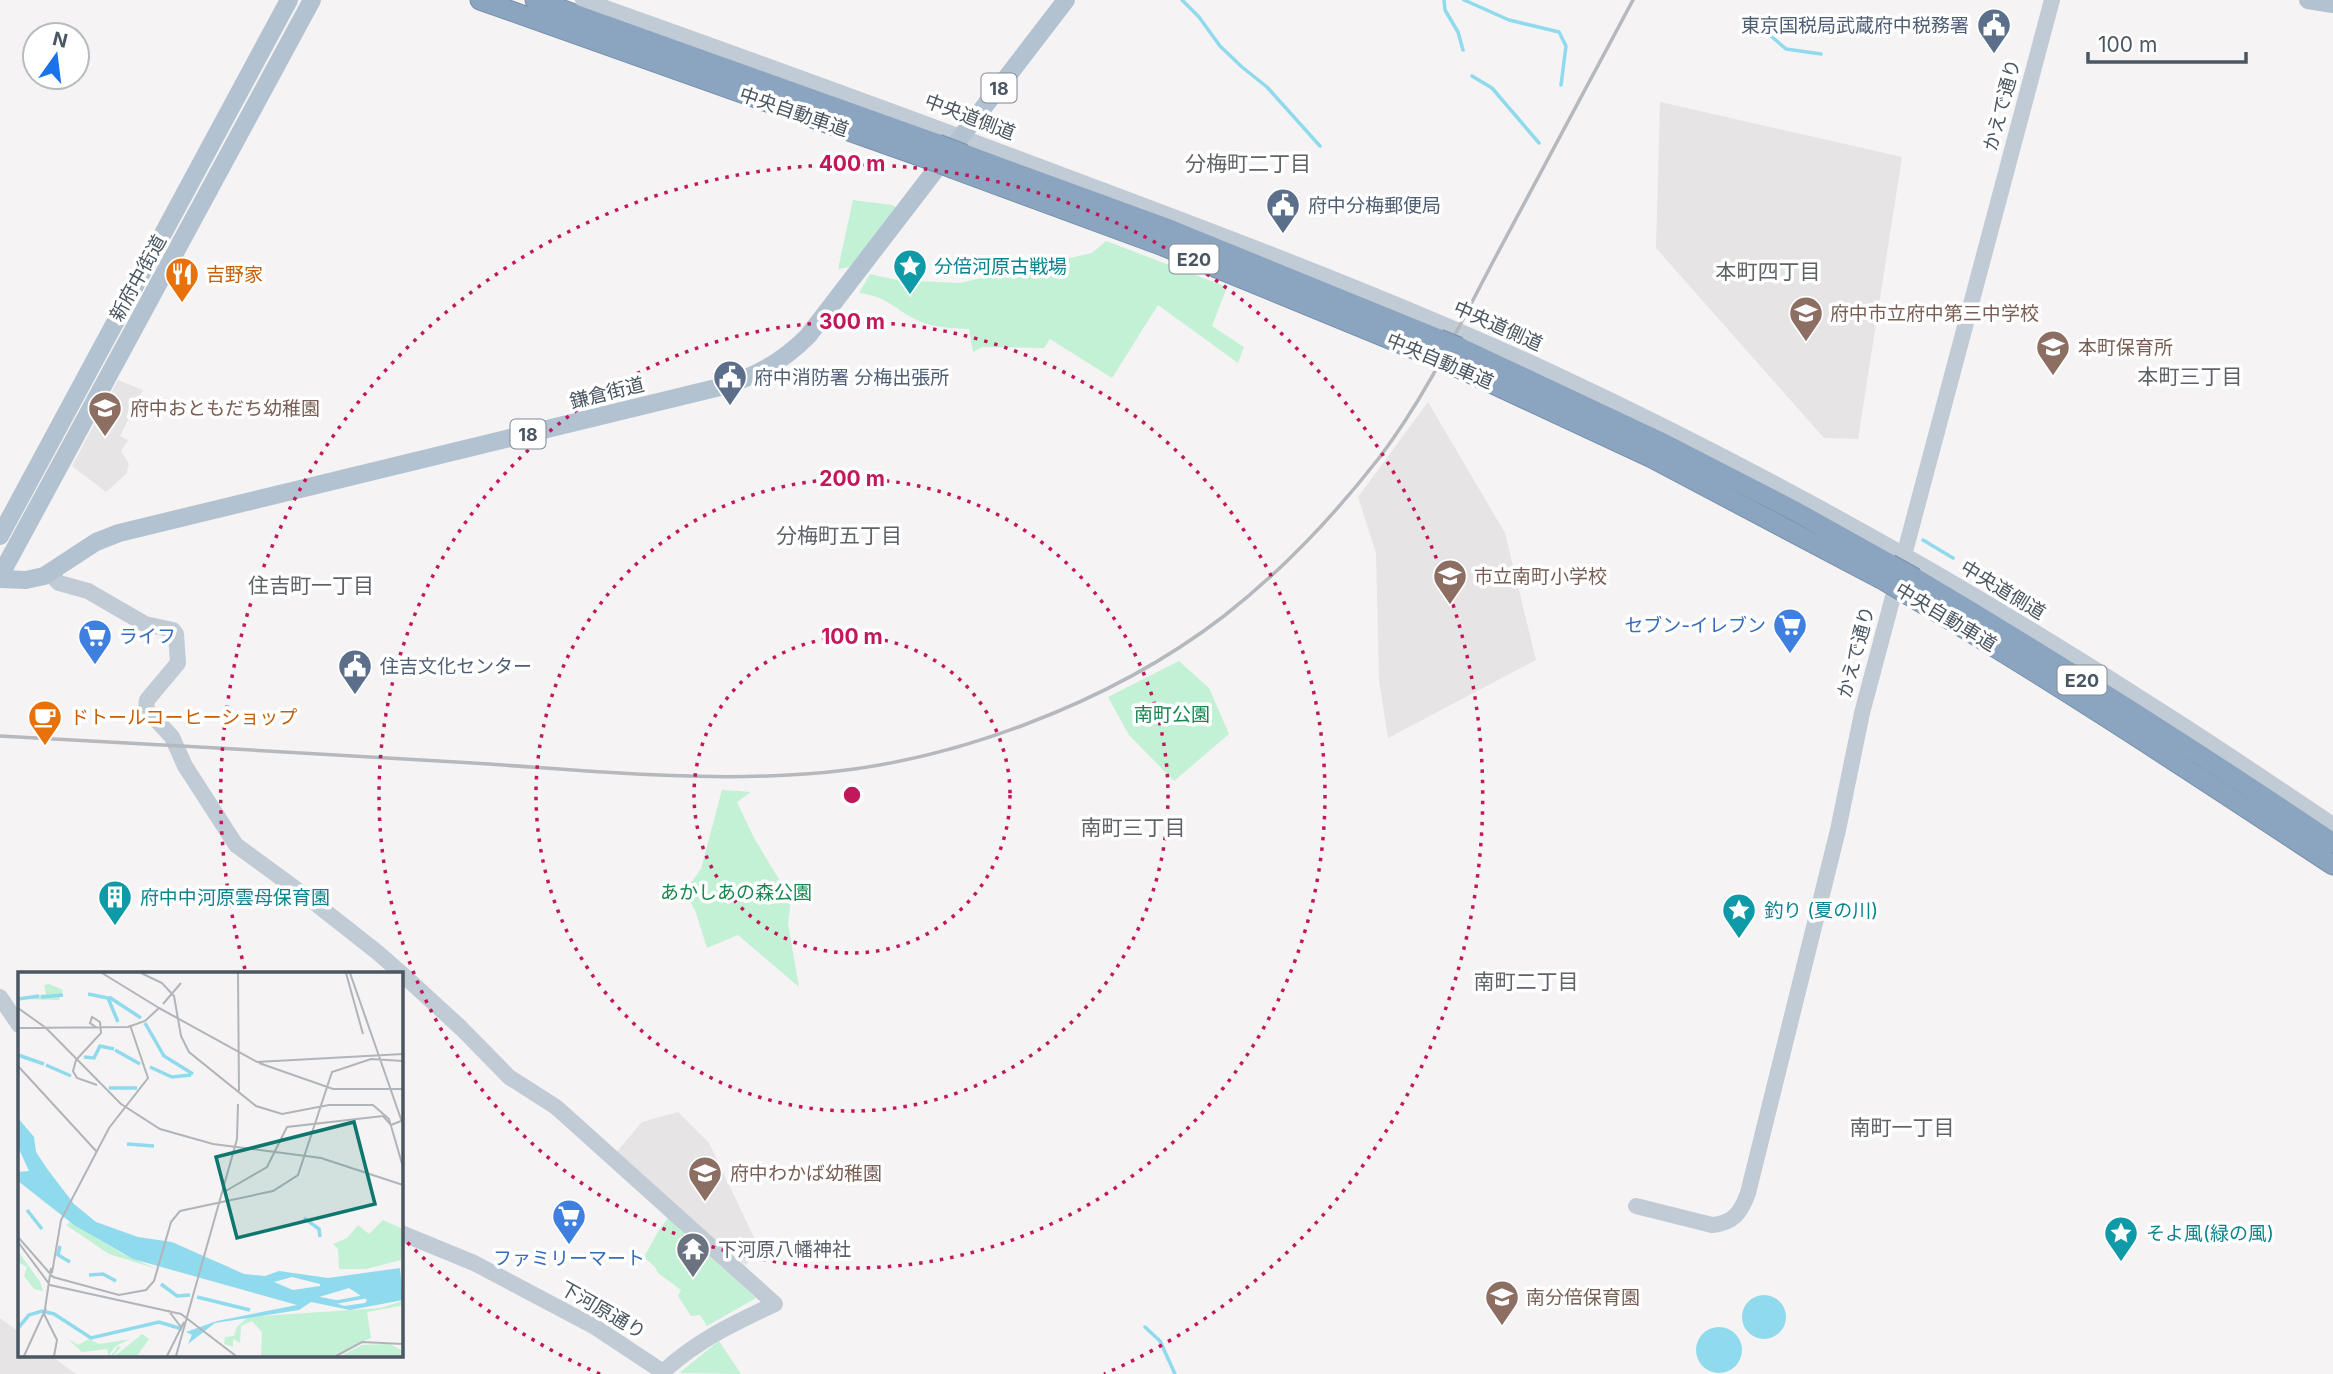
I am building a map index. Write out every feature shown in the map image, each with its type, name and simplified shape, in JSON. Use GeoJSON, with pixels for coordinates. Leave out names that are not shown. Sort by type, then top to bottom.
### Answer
{"type":"FeatureCollection","features":[{"type":"Feature","properties":{"kind":"highway","name":"中央自動車道"},"geometry":{"type":"LineString","coordinates":[[480,0],[928,159],[1163,246],[1431,355],[1516,394],[1652,458],[1885,581],[2013,658],[2333,865]]}},
{"type":"Feature","properties":{"kind":"highway","name":"中央自動車道"},"geometry":{"type":"LineString","coordinates":[[535,0],[1169,229],[1458,347],[1622,424],[1795,511],[2011,635],[2333,843]]}},
{"type":"Feature","properties":{"kind":"main road","name":"新府中街道"},"geometry":{"type":"LineString","coordinates":[[0,536],[289,0]]}},
{"type":"Feature","properties":{"kind":"main road","name":"新府中街道"},"geometry":{"type":"LineString","coordinates":[[0,577],[312,0]]}},
{"type":"Feature","properties":{"kind":"main road","name":"鎌倉街道"},"geometry":{"type":"LineString","coordinates":[[0,577],[33,579],[49,573],[96,542],[119,533],[749,379],[783,359],[808,336],[1066,0]]}},
{"type":"Feature","properties":{"kind":"main road"},"geometry":{"type":"LineString","coordinates":[[2308,0],[2333,4]]}},
{"type":"Feature","properties":{"kind":"street","name":"中央道側道"},"geometry":{"type":"LineString","coordinates":[[583,0],[962,136],[1339,281],[1558,376],[1717,454],[1904,556],[2166,714],[2333,825]]}},
{"type":"Feature","properties":{"kind":"street","name":"かえで通り"},"geometry":{"type":"LineString","coordinates":[[1636,1206],[1712,1225],[1725,1224],[1735,1218],[1742,1208],[1838,830],[1862,713],[2052,0]]}},
{"type":"Feature","properties":{"kind":"street"},"geometry":{"type":"LineString","coordinates":[[49,573],[59,583],[88,591],[145,624],[173,630],[176,634],[178,663],[147,700],[146,709],[172,737],[185,766],[236,845],[312,900],[400,972]]}},
{"type":"Feature","properties":{"kind":"street","name":"下河原通り"},"geometry":{"type":"LineString","coordinates":[[402,974],[509,1077],[556,1107],[775,1304],[705,1339],[681,1355],[663,1372],[584,1321],[474,1263],[402,1233]]}},
{"type":"Feature","properties":{"kind":"street"},"geometry":{"type":"LineString","coordinates":[[0,997],[18,1024]]}},
{"type":"Feature","properties":{"kind":"shaded area","name":"府中市立府中第三中学校"},"geometry":{"type":"Polygon","coordinates":[[[1660,102],[1902,157],[1858,439],[1824,438],[1656,248],[1660,102]]]}},
{"type":"Feature","properties":{"kind":"shaded area","name":"府中おともだち幼稚園"},"geometry":{"type":"Polygon","coordinates":[[[118,380],[143,390],[120,436],[128,440],[121,451],[129,464],[126,474],[106,492],[72,466],[118,380]]]}},
{"type":"Feature","properties":{"kind":"shaded area","name":"市立南町小学校"},"geometry":{"type":"Polygon","coordinates":[[[1428,402],[1505,533],[1536,660],[1388,738],[1379,680],[1376,553],[1358,497],[1428,402]]]}},
{"type":"Feature","properties":{"kind":"shaded area","name":"府中わかば幼稚園"},"geometry":{"type":"Polygon","coordinates":[[[678,1112],[709,1143],[761,1252],[745,1265],[615,1154],[642,1122],[678,1112]]]}},
{"type":"Feature","properties":{"kind":"shaded area"},"geometry":{"type":"Polygon","coordinates":[[[0,1318],[18,1331],[18,1356],[51,1356],[76,1374],[0,1374],[0,1318]]]}},
{"type":"Feature","properties":{"kind":"green space"},"geometry":{"type":"Polygon","coordinates":[[[853,200],[897,208],[850,267],[838,269],[853,200]]]}},
{"type":"Feature","properties":{"kind":"green space"},"geometry":{"type":"Polygon","coordinates":[[[1106,241],[1227,287],[1212,326],[1244,347],[1238,363],[1158,305],[1112,378],[1050,339],[1044,348],[983,347],[973,352],[969,329],[925,323],[885,301],[859,293],[870,274],[897,280],[960,283],[1092,253],[1106,241]]]}},
{"type":"Feature","properties":{"kind":"green space","name":"南町公園"},"geometry":{"type":"Polygon","coordinates":[[[1179,661],[1209,688],[1229,734],[1174,781],[1129,735],[1108,697],[1179,661]]]}},
{"type":"Feature","properties":{"kind":"green space","name":"あかしあの森公園"},"geometry":{"type":"Polygon","coordinates":[[[722,790],[751,792],[737,802],[754,838],[791,899],[788,924],[799,987],[738,935],[707,948],[695,910],[684,892],[701,869],[722,790]]]}},
{"type":"Feature","properties":{"kind":"green space"},"geometry":{"type":"Polygon","coordinates":[[[668,1218],[756,1298],[707,1326],[700,1315],[691,1316],[678,1296],[681,1290],[658,1273],[644,1257],[668,1218]]]}},
{"type":"Feature","properties":{"kind":"green space"},"geometry":{"type":"Polygon","coordinates":[[[719,1341],[741,1374],[679,1373],[719,1341]]]}},
{"type":"Feature","properties":{"kind":"water"},"geometry":{"type":"Polygon","coordinates":[[[1764,1295],[1773,1296],[1780,1301],[1785,1308],[1785,1326],[1780,1333],[1773,1338],[1764,1339],[1755,1338],[1748,1333],[1743,1326],[1742,1317],[1743,1308],[1748,1301],[1755,1296],[1764,1295]]]}},
{"type":"Feature","properties":{"kind":"water"},"geometry":{"type":"Polygon","coordinates":[[[1719,1327],[1735,1334],[1742,1350],[1735,1366],[1719,1373],[1703,1366],[1696,1350],[1703,1334],[1719,1327]]]}},
{"type":"Feature","properties":{"kind":"waterway"},"geometry":{"type":"LineString","coordinates":[[1182,0],[1199,17],[1220,46],[1267,87],[1320,146]]}},
{"type":"Feature","properties":{"kind":"waterway"},"geometry":{"type":"LineString","coordinates":[[1444,0],[1445,10],[1458,32],[1463,50]]}},
{"type":"Feature","properties":{"kind":"waterway"},"geometry":{"type":"LineString","coordinates":[[1464,0],[1509,20],[1559,32],[1566,46],[1561,85]]}},
{"type":"Feature","properties":{"kind":"waterway"},"geometry":{"type":"LineString","coordinates":[[1748,25],[1771,36],[1786,49],[1821,54]]}},
{"type":"Feature","properties":{"kind":"waterway"},"geometry":{"type":"LineString","coordinates":[[1472,76],[1492,88],[1539,143]]}},
{"type":"Feature","properties":{"kind":"waterway"},"geometry":{"type":"LineString","coordinates":[[1923,540],[1953,558]]}},
{"type":"Feature","properties":{"kind":"waterway"},"geometry":{"type":"LineString","coordinates":[[1145,1327],[1160,1341],[1175,1374]]}},
{"type":"Feature","properties":{"kind":"railway"},"geometry":{"type":"LineString","coordinates":[[0,736],[639,774],[764,776],[859,768],[915,758],[971,743],[1079,702],[1131,676],[1224,616],[1306,542],[1379,458],[1412,410],[1441,360],[1633,0]]}},
{"type":"Feature","properties":{"kind":"place","name":"東京国税局武蔵府中税務署"},"geometry":{"type":"Point","coordinates":[1994,55]}},
{"type":"Feature","properties":{"kind":"place","name":"府中分梅郵便局"},"geometry":{"type":"Point","coordinates":[1283,235]}},
{"type":"Feature","properties":{"kind":"place","name":"分倍河原古戦場"},"geometry":{"type":"Point","coordinates":[910,296]}},
{"type":"Feature","properties":{"kind":"place","name":"吉野家"},"geometry":{"type":"Point","coordinates":[182,304]}},
{"type":"Feature","properties":{"kind":"place","name":"府中市立府中第三中学校"},"geometry":{"type":"Point","coordinates":[1806,343]}},
{"type":"Feature","properties":{"kind":"place","name":"本町保育所"},"geometry":{"type":"Point","coordinates":[2053,377]}},
{"type":"Feature","properties":{"kind":"place","name":"府中消防署 分梅出張所"},"geometry":{"type":"Point","coordinates":[730,407]}},
{"type":"Feature","properties":{"kind":"place","name":"府中おともだち幼稚園"},"geometry":{"type":"Point","coordinates":[105,438]}},
{"type":"Feature","properties":{"kind":"place","name":"市立南町小学校"},"geometry":{"type":"Point","coordinates":[1450,606]}},
{"type":"Feature","properties":{"kind":"place","name":"セブン-イレブン"},"geometry":{"type":"Point","coordinates":[1790,655]}},
{"type":"Feature","properties":{"kind":"place","name":"ライフ"},"geometry":{"type":"Point","coordinates":[95,666]}},
{"type":"Feature","properties":{"kind":"place","name":"住吉文化センター"},"geometry":{"type":"Point","coordinates":[355,696]}},
{"type":"Feature","properties":{"kind":"place","name":"ドトールコーヒーショップ"},"geometry":{"type":"Point","coordinates":[45,747]}},
{"type":"Feature","properties":{"kind":"place","name":"府中中河原雲母保育園"},"geometry":{"type":"Point","coordinates":[115,927]}},
{"type":"Feature","properties":{"kind":"place","name":"釣り (夏の川)"},"geometry":{"type":"Point","coordinates":[1739,940]}},
{"type":"Feature","properties":{"kind":"place","name":"府中わかば幼稚園"},"geometry":{"type":"Point","coordinates":[705,1203]}},
{"type":"Feature","properties":{"kind":"place","name":"ファミリーマート"},"geometry":{"type":"Point","coordinates":[569,1246]}},
{"type":"Feature","properties":{"kind":"place","name":"そよ風(緑の風)"},"geometry":{"type":"Point","coordinates":[2121,1263]}},
{"type":"Feature","properties":{"kind":"place","name":"下河原八幡神社"},"geometry":{"type":"Point","coordinates":[693,1279]}},
{"type":"Feature","properties":{"kind":"place","name":"南分倍保育園"},"geometry":{"type":"Point","coordinates":[1502,1327]}},
{"type":"Feature","properties":{"kind":"district","name":"分梅町二丁目"},"geometry":{"type":"Point","coordinates":[1248,163]}},
{"type":"Feature","properties":{"kind":"district","name":"本町四丁目"},"geometry":{"type":"Point","coordinates":[1768,271]}},
{"type":"Feature","properties":{"kind":"district","name":"本町三丁目"},"geometry":{"type":"Point","coordinates":[2190,376]}},
{"type":"Feature","properties":{"kind":"district","name":"分梅町五丁目"},"geometry":{"type":"Point","coordinates":[839,535]}},
{"type":"Feature","properties":{"kind":"district","name":"住吉町一丁目"},"geometry":{"type":"Point","coordinates":[311,585]}},
{"type":"Feature","properties":{"kind":"district","name":"南町三丁目"},"geometry":{"type":"Point","coordinates":[1133,827]}},
{"type":"Feature","properties":{"kind":"district","name":"南町二丁目"},"geometry":{"type":"Point","coordinates":[1526,981]}},
{"type":"Feature","properties":{"kind":"district","name":"南町一丁目"},"geometry":{"type":"Point","coordinates":[1902,1127]}}]}
